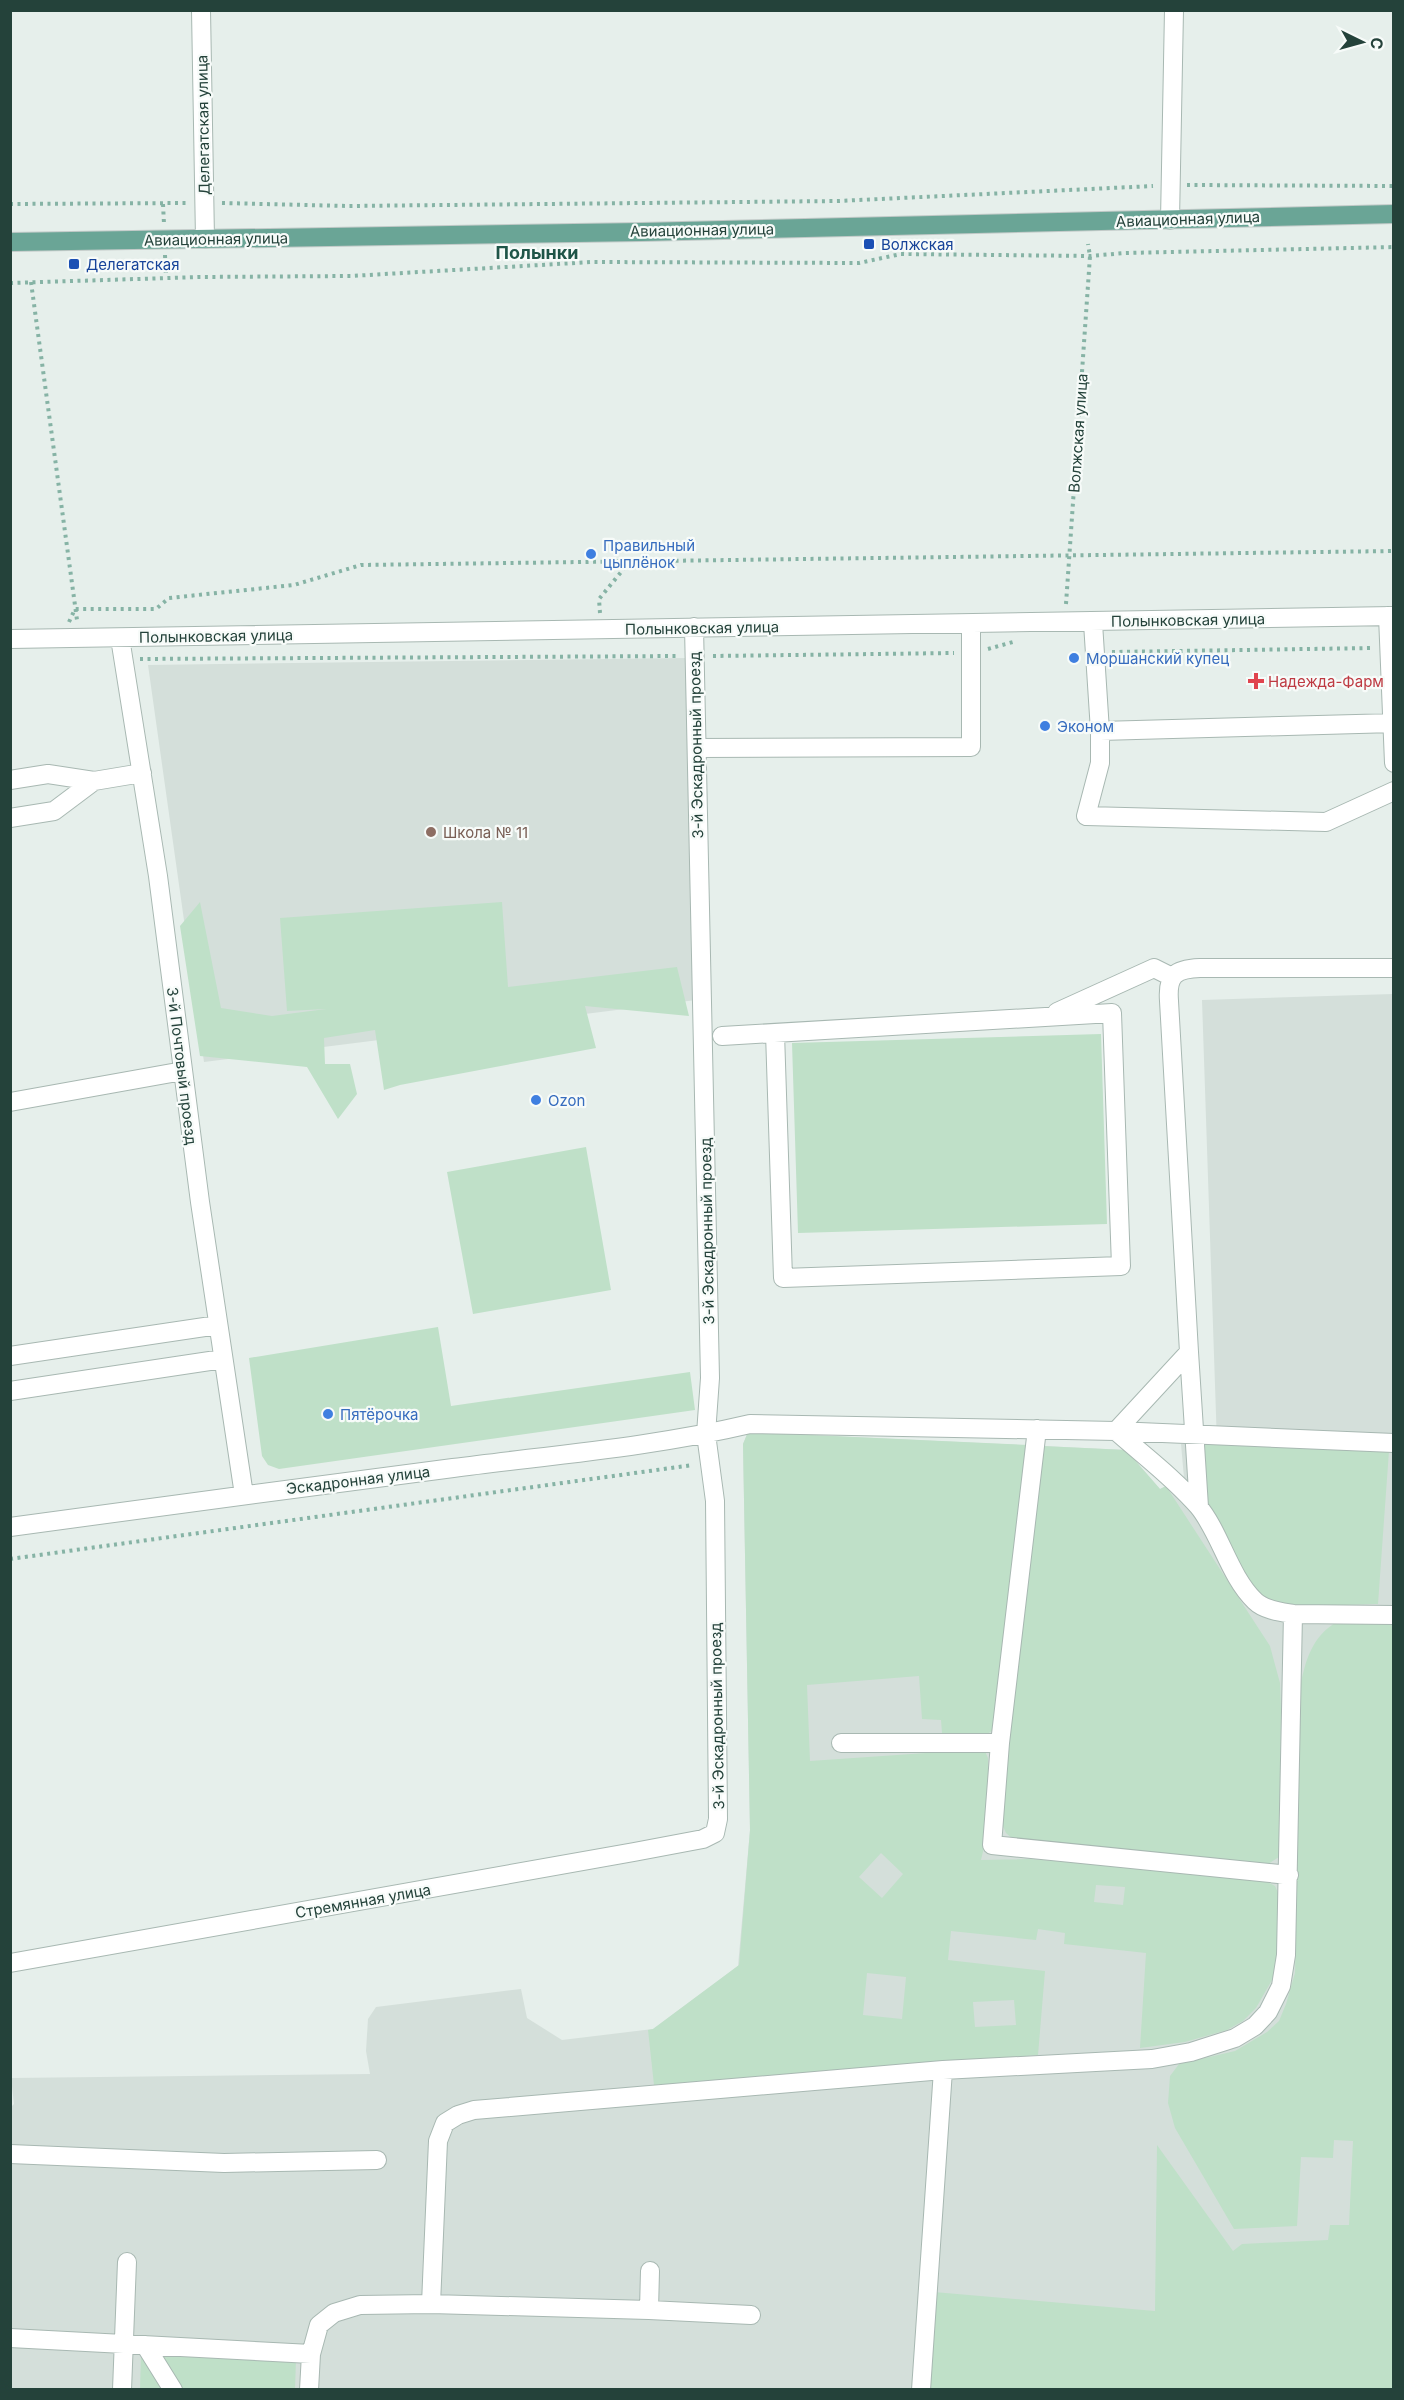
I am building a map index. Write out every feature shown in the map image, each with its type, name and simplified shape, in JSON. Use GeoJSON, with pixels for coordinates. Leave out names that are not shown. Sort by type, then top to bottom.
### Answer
{"type":"FeatureCollection","features":[{"type":"Feature","properties":{"kind":"main road","name":"Авиационная улица"},"geometry":{"type":"LineString","coordinates":[[10,242],[1394,214]]}},
{"type":"Feature","properties":{"kind":"street","name":"Делегатская улица"},"geometry":{"type":"LineString","coordinates":[[201,10],[206,239]]}},
{"type":"Feature","properties":{"kind":"street"},"geometry":{"type":"LineString","coordinates":[[1170,220],[1174,10]]}},
{"type":"Feature","properties":{"kind":"street"},"geometry":{"type":"LineString","coordinates":[[1391,616],[1389,648],[1394,763]]}},
{"type":"Feature","properties":{"kind":"street","name":"Полынковская улица"},"geometry":{"type":"LineString","coordinates":[[10,639],[694,627],[1093,623],[1391,616]]}},
{"type":"Feature","properties":{"kind":"street"},"geometry":{"type":"LineString","coordinates":[[1093,623],[1100,763],[1086,816],[1326,822],[1394,791]]}},
{"type":"Feature","properties":{"kind":"street"},"geometry":{"type":"LineString","coordinates":[[697,748],[971,747],[971,624]]}},
{"type":"Feature","properties":{"kind":"street","name":"3-й Эскадронный проезд"},"geometry":{"type":"LineString","coordinates":[[694,627],[710,1366],[706,1434],[715,1501],[718,1818],[715,1833]]}},
{"type":"Feature","properties":{"kind":"street","name":"3-й Почтовый проезд"},"geometry":{"type":"LineString","coordinates":[[120,638],[158,876],[218,1324],[244,1495]]}},
{"type":"Feature","properties":{"kind":"street"},"geometry":{"type":"LineString","coordinates":[[1100,731],[1392,723]]}},
{"type":"Feature","properties":{"kind":"street"},"geometry":{"type":"LineString","coordinates":[[10,780],[48,774],[94,782],[142,773]]}},
{"type":"Feature","properties":{"kind":"street"},"geometry":{"type":"LineString","coordinates":[[10,818],[54,811],[94,782]]}},
{"type":"Feature","properties":{"kind":"street"},"geometry":{"type":"LineString","coordinates":[[1047,1017],[1154,968],[1172,977]]}},
{"type":"Feature","properties":{"kind":"street"},"geometry":{"type":"LineString","coordinates":[[1199,1507],[1168,995],[1172,977],[1182,969],[1200,968],[1394,968]]}},
{"type":"Feature","properties":{"kind":"street"},"geometry":{"type":"LineString","coordinates":[[722,1036],[1112,1013],[1121,1266],[783,1278],[775,1033]]}},
{"type":"Feature","properties":{"kind":"street"},"geometry":{"type":"LineString","coordinates":[[10,1102],[183,1071]]}},
{"type":"Feature","properties":{"kind":"street"},"geometry":{"type":"LineString","coordinates":[[10,1356],[218,1324]]}},
{"type":"Feature","properties":{"kind":"street"},"geometry":{"type":"LineString","coordinates":[[1189,1352],[1116,1431],[1199,1507],[1238,1578],[1255,1602],[1274,1611],[1293,1614],[1394,1615]]}},
{"type":"Feature","properties":{"kind":"street"},"geometry":{"type":"LineString","coordinates":[[10,1391],[224,1359]]}},
{"type":"Feature","properties":{"kind":"street","name":"Эскадронная улица"},"geometry":{"type":"LineString","coordinates":[[10,1527],[706,1434],[750,1424],[1116,1431],[1394,1443]]}},
{"type":"Feature","properties":{"kind":"street"},"geometry":{"type":"LineString","coordinates":[[1037,1429],[1000,1743],[992,1845],[1289,1875]]}},
{"type":"Feature","properties":{"kind":"street"},"geometry":{"type":"LineString","coordinates":[[431,2304],[438,2141],[445,2123],[458,2115],[474,2110],[553,2102],[943,2070],[1152,2059],[1191,2052],[1235,2038],[1255,2026],[1268,2012],[1281,1986],[1286,1955],[1293,1614]]}},
{"type":"Feature","properties":{"kind":"street"},"geometry":{"type":"LineString","coordinates":[[841,1743],[1000,1743]]}},
{"type":"Feature","properties":{"kind":"street","name":"Стремянная улица"},"geometry":{"type":"LineString","coordinates":[[10,1963],[634,1852],[703,1839],[715,1833]]}},
{"type":"Feature","properties":{"kind":"street"},"geometry":{"type":"LineString","coordinates":[[921,2390],[943,2070]]}},
{"type":"Feature","properties":{"kind":"street"},"geometry":{"type":"LineString","coordinates":[[10,2154],[224,2163],[377,2160]]}},
{"type":"Feature","properties":{"kind":"street"},"geometry":{"type":"LineString","coordinates":[[122,2390],[127,2262]]}},
{"type":"Feature","properties":{"kind":"street"},"geometry":{"type":"LineString","coordinates":[[649,2310],[650,2271]]}},
{"type":"Feature","properties":{"kind":"street"},"geometry":{"type":"LineString","coordinates":[[308,2387],[311,2354],[319,2325],[334,2313],[360,2305],[431,2304],[751,2315]]}},
{"type":"Feature","properties":{"kind":"street"},"geometry":{"type":"LineString","coordinates":[[10,2338],[311,2354]]}},
{"type":"Feature","properties":{"kind":"street"},"geometry":{"type":"LineString","coordinates":[[145,2345],[173,2390]]}},
{"type":"Feature","properties":{"kind":"path"},"geometry":{"type":"LineString","coordinates":[[10,204],[204,203],[348,206],[838,201],[1170,185],[1394,186]]}},
{"type":"Feature","properties":{"kind":"path","name":"Волжская улица"},"geometry":{"type":"LineString","coordinates":[[1065,623],[1090,256],[1088,244]]}},
{"type":"Feature","properties":{"kind":"path"},"geometry":{"type":"LineString","coordinates":[[10,283],[200,277],[351,276],[592,262],[859,263],[901,255],[1090,256],[1125,253],[1394,247]]}},
{"type":"Feature","properties":{"kind":"path"},"geometry":{"type":"LineString","coordinates":[[31,282],[80,638]]}},
{"type":"Feature","properties":{"kind":"path"},"geometry":{"type":"LineString","coordinates":[[75,609],[156,609],[170,598],[294,585],[361,565],[1394,551]]}},
{"type":"Feature","properties":{"kind":"path"},"geometry":{"type":"LineString","coordinates":[[600,656],[600,599],[631,560]]}},
{"type":"Feature","properties":{"kind":"path"},"geometry":{"type":"LineString","coordinates":[[61,626],[69,623],[75,609]]}},
{"type":"Feature","properties":{"kind":"path"},"geometry":{"type":"LineString","coordinates":[[123,659],[972,653],[1023,639]]}},
{"type":"Feature","properties":{"kind":"path"},"geometry":{"type":"LineString","coordinates":[[1095,652],[1389,648]]}},
{"type":"Feature","properties":{"kind":"path"},"geometry":{"type":"LineString","coordinates":[[10,1559],[710,1462]]}},
{"type":"Feature","properties":{"kind":"shaded area","name":"Школа № 11"},"geometry":{"type":"Polygon","coordinates":[[[686,658],[696,1000],[204,1062],[148,665],[686,658]]]}},
{"type":"Feature","properties":{"kind":"shaded area"},"geometry":{"type":"Polygon","coordinates":[[[1393,994],[1393,2389],[11,2390],[10,2108],[14,2104],[11,2078],[370,2074],[366,2051],[368,2019],[376,2007],[521,1989],[527,2018],[562,2040],[653,2029],[738,1966],[750,1830],[743,1444],[748,1432],[1126,1450],[1160,1489],[1184,1478],[1181,1444],[1217,1444],[1202,1000],[1393,994]]]}},
{"type":"Feature","properties":{"kind":"green space"},"geometry":{"type":"Polygon","coordinates":[[[200,902],[221,1008],[272,1016],[326,1009],[287,1011],[280,918],[502,902],[508,987],[677,967],[689,1016],[585,1006],[596,1048],[384,1090],[375,1030],[324,1038],[325,1064],[350,1064],[357,1094],[338,1119],[307,1067],[200,1056],[180,926],[200,902]]]}},
{"type":"Feature","properties":{"kind":"green space"},"geometry":{"type":"Polygon","coordinates":[[[1101,1034],[1107,1224],[798,1233],[792,1043],[1101,1034]]]}},
{"type":"Feature","properties":{"kind":"green space"},"geometry":{"type":"Polygon","coordinates":[[[586,1147],[611,1290],[473,1314],[447,1172],[586,1147]]]}},
{"type":"Feature","properties":{"kind":"green space"},"geometry":{"type":"Polygon","coordinates":[[[438,1327],[451,1406],[690,1372],[695,1410],[279,1469],[268,1465],[262,1456],[249,1358],[438,1327]]]}},
{"type":"Feature","properties":{"kind":"green space"},"geometry":{"type":"Polygon","coordinates":[[[748,1432],[1029,1445],[996,1728],[983,1737],[942,1733],[941,1720],[922,1719],[919,1676],[807,1685],[810,1761],[984,1749],[988,1758],[988,1830],[981,1860],[1030,1859],[1260,1878],[1275,1886],[1280,1897],[1278,1961],[1272,1980],[1256,2008],[1243,2021],[1227,2030],[1185,2042],[1140,2048],[1146,1953],[1064,1944],[1065,1933],[1038,1929],[1036,1940],[951,1931],[948,1960],[1045,1971],[1038,2055],[654,2085],[648,2030],[653,2029],[739,1965],[750,1830],[743,1444],[748,1432]],[[881,1853],[859,1877],[882,1898],[903,1874],[881,1853]],[[1096,1885],[1094,1902],[1123,1905],[1125,1887],[1096,1885]],[[867,1973],[863,2015],[902,2019],[906,1977],[867,1973]],[[1014,2000],[973,2002],[975,2027],[1016,2025],[1014,2000]]]}},
{"type":"Feature","properties":{"kind":"green space"},"geometry":{"type":"Polygon","coordinates":[[[1198,1444],[1389,1451],[1378,1604],[1277,1603],[1259,1594],[1239,1568],[1207,1505],[1198,1444]]]}},
{"type":"Feature","properties":{"kind":"green space"},"geometry":{"type":"Polygon","coordinates":[[[1043,1446],[1126,1450],[1160,1489],[1166,1486],[1270,1646],[1280,1683],[1279,1857],[1263,1867],[1015,1841],[1006,1833],[999,1817],[1043,1446]]]}},
{"type":"Feature","properties":{"kind":"green space"},"geometry":{"type":"Polygon","coordinates":[[[1335,1623],[1393,1624],[1393,2389],[927,2390],[934,2292],[1155,2311],[1157,2145],[1233,2251],[1242,2244],[1328,2240],[1330,2225],[1349,2225],[1353,2141],[1334,2140],[1333,2158],[1301,2157],[1297,2226],[1234,2229],[1175,2128],[1168,2103],[1170,2076],[1179,2064],[1235,2051],[1267,2032],[1279,2021],[1286,2004],[1295,1973],[1301,1683],[1312,1649],[1321,1635],[1335,1623]]]}},
{"type":"Feature","properties":{"kind":"green space"},"geometry":{"type":"Polygon","coordinates":[[[141,2354],[169,2389],[140,2390],[141,2354]]]}},
{"type":"Feature","properties":{"kind":"green space"},"geometry":{"type":"Polygon","coordinates":[[[157,2355],[296,2360],[295,2389],[179,2389],[157,2355]]]}},
{"type":"Feature","properties":{"kind":"place","name":"Волжская"},"geometry":{"type":"Point","coordinates":[869,244]}},
{"type":"Feature","properties":{"kind":"place","name":"Делегатская"},"geometry":{"type":"Point","coordinates":[74,264]}},
{"type":"Feature","properties":{"kind":"place","name":"Правильный цыплёнок"},"geometry":{"type":"Point","coordinates":[591,554]}},
{"type":"Feature","properties":{"kind":"place","name":"Моршанский купец"},"geometry":{"type":"Point","coordinates":[1074,658]}},
{"type":"Feature","properties":{"kind":"place","name":"Надежда-Фарм"},"geometry":{"type":"Point","coordinates":[1256,681]}},
{"type":"Feature","properties":{"kind":"place","name":"Эконом"},"geometry":{"type":"Point","coordinates":[1045,726]}},
{"type":"Feature","properties":{"kind":"place","name":"Школа № 11"},"geometry":{"type":"Point","coordinates":[431,832]}},
{"type":"Feature","properties":{"kind":"place","name":"Ozon"},"geometry":{"type":"Point","coordinates":[536,1100]}},
{"type":"Feature","properties":{"kind":"place","name":"Пятёрочка"},"geometry":{"type":"Point","coordinates":[328,1414]}},
{"type":"Feature","properties":{"kind":"district","name":"Полынки"},"geometry":{"type":"Point","coordinates":[537,252]}}]}
